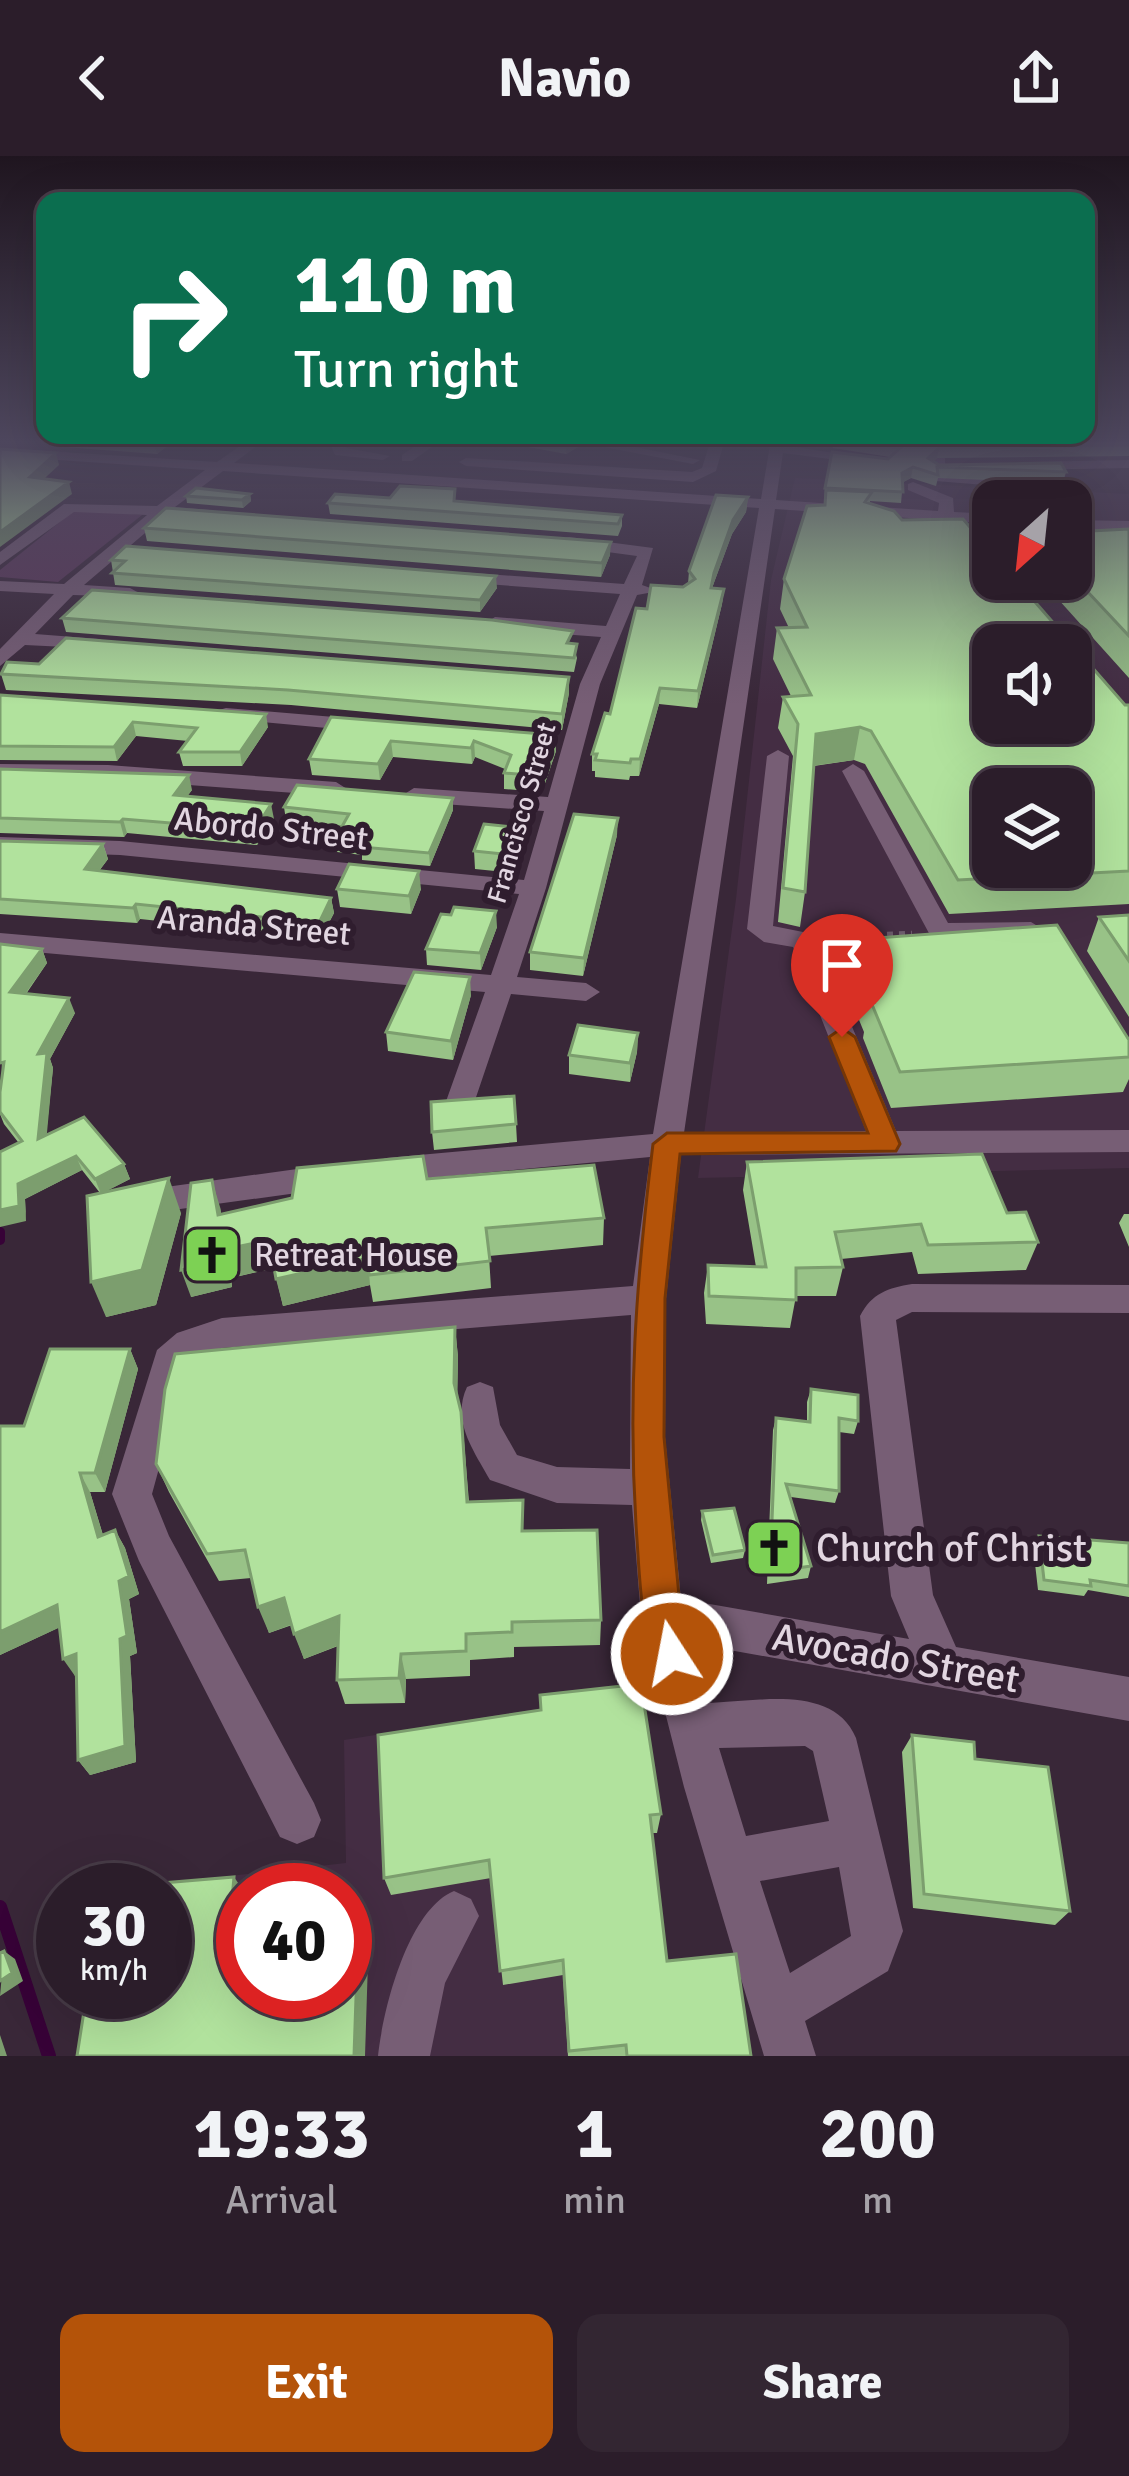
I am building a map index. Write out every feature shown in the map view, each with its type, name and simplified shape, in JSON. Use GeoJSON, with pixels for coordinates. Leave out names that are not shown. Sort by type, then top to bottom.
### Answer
{"type":"FeatureCollection","features":[{"type":"Feature","properties":{"kind":"street"},"geometry":{"type":"LineString","coordinates":[[0,560],[43,528]]}},
{"type":"Feature","properties":{"kind":"street"},"geometry":{"type":"LineString","coordinates":[[0,660],[69,589],[143,528]]}},
{"type":"Feature","properties":{"kind":"street"},"geometry":{"type":"LineString","coordinates":[[760,528],[667,1144],[649,1298],[646,1437],[662,1617],[730,1864],[790,2056]]}},
{"type":"Feature","properties":{"kind":"street"},"geometry":{"type":"LineString","coordinates":[[846,528],[910,535],[944,533],[945,528]]}},
{"type":"Feature","properties":{"kind":"street","name":"Francisco Street"},"geometry":{"type":"LineString","coordinates":[[459,1107],[558,806],[562,741],[578,683],[615,632],[647,552],[636,547],[542,540]]}},
{"type":"Feature","properties":{"kind":"street"},"geometry":{"type":"LineString","coordinates":[[1092,544],[1129,545]]}},
{"type":"Feature","properties":{"kind":"street"},"geometry":{"type":"LineString","coordinates":[[118,548],[139,550]]}},
{"type":"Feature","properties":{"kind":"street"},"geometry":{"type":"LineString","coordinates":[[449,576],[665,592]]}},
{"type":"Feature","properties":{"kind":"street"},"geometry":{"type":"LineString","coordinates":[[0,586],[140,594]]}},
{"type":"Feature","properties":{"kind":"street"},"geometry":{"type":"LineString","coordinates":[[472,621],[615,632]]}},
{"type":"Feature","properties":{"kind":"street"},"geometry":{"type":"LineString","coordinates":[[24,639],[120,647]]}},
{"type":"Feature","properties":{"kind":"street"},"geometry":{"type":"LineString","coordinates":[[194,711],[394,728]]}},
{"type":"Feature","properties":{"kind":"street"},"geometry":{"type":"LineString","coordinates":[[778,757],[760,929],[773,936],[804,940],[886,1144]]}},
{"type":"Feature","properties":{"kind":"street"},"geometry":{"type":"LineString","coordinates":[[0,771],[108,772],[558,806]]}},
{"type":"Feature","properties":{"kind":"street"},"geometry":{"type":"LineString","coordinates":[[813,965],[1055,946],[1031,929],[940,931],[853,771]]}},
{"type":"Feature","properties":{"kind":"street","name":"Abordo Street"},"geometry":{"type":"LineString","coordinates":[[0,844],[120,848],[534,888]]}},
{"type":"Feature","properties":{"kind":"street","name":"Aranda Street"},"geometry":{"type":"LineString","coordinates":[[0,941],[586,992]]}},
{"type":"Feature","properties":{"kind":"street"},"geometry":{"type":"LineString","coordinates":[[119,1206],[286,1180],[667,1144],[1129,1141]]}},
{"type":"Feature","properties":{"kind":"street"},"geometry":{"type":"LineString","coordinates":[[297,1820],[153,1546],[132,1494],[170,1361],[190,1344],[221,1333],[649,1298]]}},
{"type":"Feature","properties":{"kind":"street"},"geometry":{"type":"LineString","coordinates":[[941,1666],[912,1596],[878,1316],[893,1300],[913,1298],[1129,1299]]}},
{"type":"Feature","properties":{"kind":"street"},"geometry":{"type":"LineString","coordinates":[[480,1398],[481,1428],[504,1468],[557,1485],[651,1489]]}},
{"type":"Feature","properties":{"kind":"street","name":"Avocado Street"},"geometry":{"type":"LineString","coordinates":[[662,1617],[1129,1699]]}},
{"type":"Feature","properties":{"kind":"street"},"geometry":{"type":"LineString","coordinates":[[691,1726],[812,1723],[833,1738],[878,1931],[870,1953],[776,2010]]}},
{"type":"Feature","properties":{"kind":"street"},"geometry":{"type":"LineString","coordinates":[[730,1864],[857,1840]]}},
{"type":"Feature","properties":{"kind":"street"},"geometry":{"type":"LineString","coordinates":[[404,2056],[406,2024],[427,1958],[454,1916]]}},
{"type":"Feature","properties":{"kind":"shaded area"},"geometry":{"type":"Polygon","coordinates":[[[53,528],[126,528],[58,582],[0,577],[0,570],[53,528]]]}},
{"type":"Feature","properties":{"kind":"shaded area"},"geometry":{"type":"Polygon","coordinates":[[[783,528],[972,528],[972,600],[1092,600],[1092,528],[1129,528],[1129,1168],[698,1178],[736,899],[771,580],[783,528]]]}},
{"type":"Feature","properties":{"kind":"shaded area"},"geometry":{"type":"Polygon","coordinates":[[[537,1709],[584,2056],[94,2056],[135,2019],[192,2019],[192,1880],[216,1878],[216,2019],[372,2019],[372,1863],[346,1863],[344,1740],[537,1709]]]}},
{"type":"Feature","properties":{"kind":"building"},"geometry":{"type":"Polygon","coordinates":[[[144,528],[423,528],[611,542],[602,563],[144,528]]]}},
{"type":"Feature","properties":{"kind":"building"},"geometry":{"type":"Polygon","coordinates":[[[704,528],[730,528],[711,588],[724,589],[698,691],[660,688],[640,759],[630,763],[595,760],[597,754],[592,754],[605,713],[610,714],[636,608],[647,609],[651,585],[683,587],[695,579],[689,571],[704,528]]]}},
{"type":"Feature","properties":{"kind":"building"},"geometry":{"type":"Polygon","coordinates":[[[800,528],[970,528],[972,600],[1033,600],[1054,624],[972,624],[972,744],[1092,744],[1092,667],[1129,705],[1129,871],[1092,873],[1092,768],[972,768],[972,879],[958,880],[871,731],[860,727],[816,734],[805,892],[783,888],[798,724],[783,697],[811,695],[777,628],[807,627],[784,579],[800,528]]]}},
{"type":"Feature","properties":{"kind":"building"},"geometry":{"type":"Polygon","coordinates":[[[1129,529],[1129,636],[1092,596],[1092,531],[1129,529]]]}},
{"type":"Feature","properties":{"kind":"building"},"geometry":{"type":"Polygon","coordinates":[[[126,546],[496,576],[480,600],[112,573],[125,561],[111,560],[126,546]]]}},
{"type":"Feature","properties":{"kind":"building"},"geometry":{"type":"Polygon","coordinates":[[[92,590],[492,620],[573,631],[567,643],[577,644],[574,658],[62,618],[92,590]]]}},
{"type":"Feature","properties":{"kind":"building"},"geometry":{"type":"Polygon","coordinates":[[[66,638],[569,677],[562,714],[288,690],[1,674],[7,662],[39,664],[66,638]]]}},
{"type":"Feature","properties":{"kind":"building"},"geometry":{"type":"Polygon","coordinates":[[[0,695],[266,714],[240,752],[179,752],[197,728],[133,722],[114,747],[0,746],[0,695]]]}},
{"type":"Feature","properties":{"kind":"building"},"geometry":{"type":"Polygon","coordinates":[[[331,717],[556,735],[542,776],[504,773],[511,755],[474,741],[471,748],[391,741],[378,764],[309,759],[331,717]]]}},
{"type":"Feature","properties":{"kind":"building"},"geometry":{"type":"Polygon","coordinates":[[[0,769],[189,775],[174,795],[271,804],[255,830],[123,819],[0,818],[0,769]]]}},
{"type":"Feature","properties":{"kind":"building"},"geometry":{"type":"Polygon","coordinates":[[[297,785],[453,798],[429,853],[361,847],[363,842],[335,839],[349,814],[284,807],[297,785]]]}},
{"type":"Feature","properties":{"kind":"building"},"geometry":{"type":"Polygon","coordinates":[[[574,814],[618,818],[584,958],[530,952],[574,814]]]}},
{"type":"Feature","properties":{"kind":"building"},"geometry":{"type":"Polygon","coordinates":[[[484,824],[523,828],[513,855],[474,851],[484,824]]]}},
{"type":"Feature","properties":{"kind":"building"},"geometry":{"type":"Polygon","coordinates":[[[0,841],[103,844],[85,869],[331,898],[319,923],[136,904],[133,908],[0,899],[0,841]]]}},
{"type":"Feature","properties":{"kind":"building"},"geometry":{"type":"Polygon","coordinates":[[[349,864],[419,871],[409,896],[337,889],[349,864]]]}},
{"type":"Feature","properties":{"kind":"building"},"geometry":{"type":"Polygon","coordinates":[[[454,907],[496,911],[480,953],[426,949],[441,914],[451,915],[454,907]]]}},
{"type":"Feature","properties":{"kind":"building"},"geometry":{"type":"Polygon","coordinates":[[[1129,915],[1129,961],[1099,917],[1129,915]]]}},
{"type":"Feature","properties":{"kind":"building"},"geometry":{"type":"Polygon","coordinates":[[[1057,925],[1129,1040],[1129,1057],[900,1072],[848,940],[1057,925]]]}},
{"type":"Feature","properties":{"kind":"building"},"geometry":{"type":"Polygon","coordinates":[[[0,944],[42,949],[10,992],[69,998],[38,1054],[47,1053],[38,1139],[84,1117],[124,1164],[95,1179],[76,1156],[18,1184],[19,1206],[0,1210],[0,1152],[22,1141],[0,1112],[4,1062],[0,1063],[0,944]]]}},
{"type":"Feature","properties":{"kind":"building"},"geometry":{"type":"Polygon","coordinates":[[[414,972],[470,977],[451,1041],[386,1032],[414,972]]]}},
{"type":"Feature","properties":{"kind":"building"},"geometry":{"type":"Polygon","coordinates":[[[578,1025],[638,1033],[630,1063],[569,1055],[578,1025]]]}},
{"type":"Feature","properties":{"kind":"building"},"geometry":{"type":"Polygon","coordinates":[[[514,1096],[516,1124],[432,1132],[431,1102],[514,1096]]]}},
{"type":"Feature","properties":{"kind":"building"},"geometry":{"type":"Polygon","coordinates":[[[982,1154],[1007,1213],[1026,1212],[1038,1242],[928,1245],[921,1224],[835,1232],[843,1267],[796,1268],[796,1300],[709,1296],[708,1265],[766,1267],[747,1162],[982,1154]]]}},
{"type":"Feature","properties":{"kind":"building"},"geometry":{"type":"Polygon","coordinates":[[[423,1156],[427,1179],[594,1165],[604,1218],[486,1228],[490,1261],[369,1275],[368,1258],[276,1279],[269,1240],[222,1250],[224,1260],[181,1270],[191,1183],[212,1180],[218,1215],[292,1198],[297,1168],[423,1156]]]}},
{"type":"Feature","properties":{"kind":"building"},"geometry":{"type":"Polygon","coordinates":[[[169,1178],[142,1270],[91,1282],[87,1196],[169,1178]]]}},
{"type":"Feature","properties":{"kind":"building"},"geometry":{"type":"Polygon","coordinates":[[[455,1327],[454,1383],[461,1412],[467,1502],[523,1500],[522,1531],[597,1530],[601,1620],[512,1622],[512,1632],[466,1634],[466,1651],[401,1654],[399,1678],[337,1680],[339,1616],[294,1634],[284,1598],[258,1607],[245,1550],[207,1554],[156,1464],[165,1389],[175,1354],[455,1327]]]}},
{"type":"Feature","properties":{"kind":"building"},"geometry":{"type":"Polygon","coordinates":[[[50,1349],[130,1349],[95,1473],[80,1473],[98,1537],[115,1530],[129,1576],[119,1581],[127,1636],[120,1639],[125,1746],[78,1760],[76,1654],[63,1659],[57,1605],[0,1632],[0,1426],[24,1426],[50,1349]]]}},
{"type":"Feature","properties":{"kind":"building"},"geometry":{"type":"Polygon","coordinates":[[[811,1389],[858,1395],[858,1421],[839,1418],[839,1491],[786,1484],[811,1566],[770,1572],[776,1418],[810,1422],[811,1389]]]}},
{"type":"Feature","properties":{"kind":"building"},"geometry":{"type":"Polygon","coordinates":[[[734,1508],[745,1550],[713,1555],[702,1511],[734,1508]]]}},
{"type":"Feature","properties":{"kind":"building"},"geometry":{"type":"Polygon","coordinates":[[[1039,1536],[1129,1543],[1129,1586],[1044,1580],[1039,1536]]]}},
{"type":"Feature","properties":{"kind":"building"},"geometry":{"type":"Polygon","coordinates":[[[641,1684],[661,1814],[650,1815],[667,1961],[736,1954],[751,2056],[627,2056],[626,2045],[569,2051],[563,1960],[500,1971],[489,1860],[384,1878],[378,1735],[541,1710],[540,1695],[641,1684]]]}},
{"type":"Feature","properties":{"kind":"building"},"geometry":{"type":"Polygon","coordinates":[[[912,1735],[974,1742],[975,1759],[1048,1767],[1070,1911],[924,1894],[912,1735]]]}},
{"type":"Feature","properties":{"kind":"building"},"geometry":{"type":"Polygon","coordinates":[[[216,1879],[216,2019],[355,2019],[354,2056],[77,2056],[83,2019],[192,2019],[192,1881],[216,1879]]]}},
{"type":"Feature","properties":{"kind":"building"},"geometry":{"type":"Polygon","coordinates":[[[4,1951],[12,1973],[0,1981],[0,1953],[4,1951]]]}},
{"type":"Feature","properties":{"kind":"waterway"},"geometry":{"type":"LineString","coordinates":[[0,1232],[0,1240]]}},
{"type":"Feature","properties":{"kind":"waterway"},"geometry":{"type":"LineString","coordinates":[[0,1907],[49,2056]]}},
{"type":"Feature","properties":{"kind":"place","name":"Retreat House"},"geometry":{"type":"Point","coordinates":[212,1255]}},
{"type":"Feature","properties":{"kind":"place","name":"Church of Christ"},"geometry":{"type":"Point","coordinates":[774,1548]}},
{"type":"Feature","properties":{"kind":"route"},"geometry":{"type":"LineString","coordinates":[[672,1654],[662,1617],[646,1437],[649,1298],[667,1144],[886,1144],[842,1037]]}}]}
